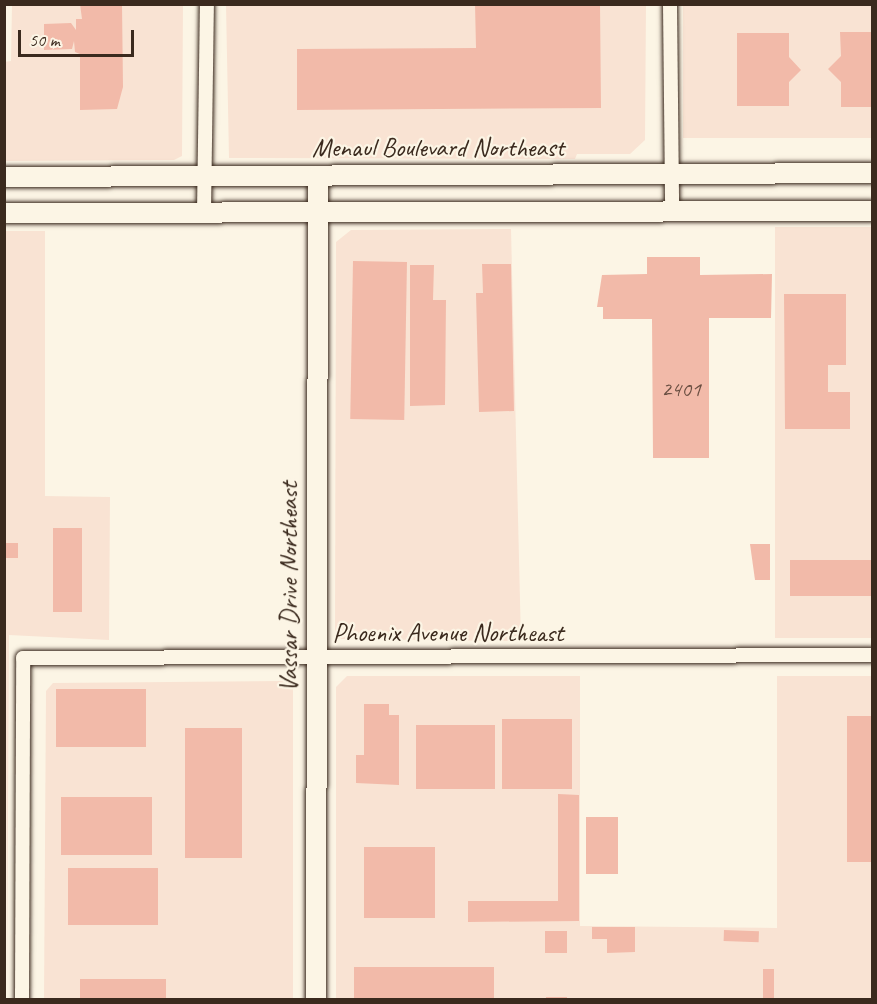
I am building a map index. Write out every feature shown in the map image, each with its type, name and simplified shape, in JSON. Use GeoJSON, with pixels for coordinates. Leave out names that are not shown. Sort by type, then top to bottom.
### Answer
{"type":"FeatureCollection","features":[{"type":"Feature","properties":{"kind":"main road","name":"Menaul Boulevard Northeast"},"geometry":{"type":"LineString","coordinates":[[4,177],[873,173]]}},
{"type":"Feature","properties":{"kind":"main road","name":"Vassar Drive Northeast"},"geometry":{"type":"LineString","coordinates":[[316,999],[315,658],[318,176]]}},
{"type":"Feature","properties":{"kind":"main road"},"geometry":{"type":"LineString","coordinates":[[4,213],[873,211]]}},
{"type":"Feature","properties":{"kind":"street"},"geometry":{"type":"LineString","coordinates":[[204,213],[207,4]]}},
{"type":"Feature","properties":{"kind":"street"},"geometry":{"type":"LineString","coordinates":[[670,4],[672,212]]}},
{"type":"Feature","properties":{"kind":"street","name":"Phoenix Avenue Northeast"},"geometry":{"type":"LineString","coordinates":[[22,999],[23,658],[873,655]]}},
{"type":"Feature","properties":{"kind":"shaded area"},"geometry":{"type":"Polygon","coordinates":[[[12,5],[183,5],[182,156],[174,160],[5,161],[4,62],[11,61],[12,5]]]}},
{"type":"Feature","properties":{"kind":"shaded area"},"geometry":{"type":"Polygon","coordinates":[[[226,5],[646,5],[645,140],[630,154],[577,154],[575,159],[229,158],[226,5]]]}},
{"type":"Feature","properties":{"kind":"shaded area"},"geometry":{"type":"Polygon","coordinates":[[[683,5],[872,5],[872,138],[683,138],[683,5]]]}},
{"type":"Feature","properties":{"kind":"shaded area"},"geometry":{"type":"Polygon","coordinates":[[[775,227],[872,227],[872,638],[775,638],[775,227]]]}},
{"type":"Feature","properties":{"kind":"shaded area"},"geometry":{"type":"Polygon","coordinates":[[[511,229],[521,641],[341,639],[335,631],[336,242],[351,230],[511,229]]]}},
{"type":"Feature","properties":{"kind":"shaded area"},"geometry":{"type":"Polygon","coordinates":[[[4,231],[45,231],[45,496],[110,497],[109,640],[9,635],[7,1000],[4,231]]]}},
{"type":"Feature","properties":{"kind":"shaded area"},"geometry":{"type":"Polygon","coordinates":[[[347,676],[580,676],[580,926],[777,928],[777,676],[872,676],[872,999],[336,999],[336,687],[347,676]]]}},
{"type":"Feature","properties":{"kind":"shaded area"},"geometry":{"type":"Polygon","coordinates":[[[282,681],[293,686],[293,999],[44,1000],[46,691],[53,683],[282,681]]]}},
{"type":"Feature","properties":{"kind":"building"},"geometry":{"type":"Polygon","coordinates":[[[80,4],[122,4],[123,87],[117,109],[80,110],[80,54],[75,52],[74,41],[72,49],[44,50],[44,24],[71,23],[76,30],[76,19],[82,19],[80,4]]]}},
{"type":"Feature","properties":{"kind":"building"},"geometry":{"type":"Polygon","coordinates":[[[475,4],[600,4],[601,108],[297,110],[297,49],[476,48],[475,4]]]}},
{"type":"Feature","properties":{"kind":"building"},"geometry":{"type":"Polygon","coordinates":[[[840,32],[872,32],[872,107],[841,107],[841,82],[828,69],[841,56],[840,32]]]}},
{"type":"Feature","properties":{"kind":"building"},"geometry":{"type":"Polygon","coordinates":[[[737,33],[789,33],[789,57],[801,70],[789,82],[789,106],[737,106],[737,33]]]}},
{"type":"Feature","properties":{"kind":"building"},"geometry":{"type":"Polygon","coordinates":[[[647,257],[700,257],[700,275],[772,274],[771,318],[709,318],[709,458],[653,458],[652,319],[603,319],[603,307],[597,307],[602,275],[647,274],[647,257]]]}},
{"type":"Feature","properties":{"kind":"building"},"geometry":{"type":"Polygon","coordinates":[[[353,261],[407,262],[404,420],[350,419],[353,261]]]}},
{"type":"Feature","properties":{"kind":"building"},"geometry":{"type":"Polygon","coordinates":[[[482,264],[511,264],[514,411],[479,412],[476,293],[483,293],[482,264]]]}},
{"type":"Feature","properties":{"kind":"building"},"geometry":{"type":"Polygon","coordinates":[[[410,265],[434,265],[433,300],[446,300],[445,405],[410,406],[410,265]]]}},
{"type":"Feature","properties":{"kind":"building"},"geometry":{"type":"Polygon","coordinates":[[[784,294],[846,294],[846,365],[828,365],[828,392],[850,392],[850,429],[785,429],[784,294]]]}},
{"type":"Feature","properties":{"kind":"building"},"geometry":{"type":"Polygon","coordinates":[[[53,528],[82,528],[82,612],[53,612],[53,528]]]}},
{"type":"Feature","properties":{"kind":"building"},"geometry":{"type":"Polygon","coordinates":[[[4,543],[18,543],[18,558],[4,558],[4,543]]]}},
{"type":"Feature","properties":{"kind":"building"},"geometry":{"type":"Polygon","coordinates":[[[750,544],[770,544],[770,580],[755,580],[750,544]]]}},
{"type":"Feature","properties":{"kind":"building"},"geometry":{"type":"Polygon","coordinates":[[[790,560],[872,560],[872,596],[790,596],[790,560]]]}},
{"type":"Feature","properties":{"kind":"building"},"geometry":{"type":"Polygon","coordinates":[[[56,689],[146,689],[146,747],[56,747],[56,689]]]}},
{"type":"Feature","properties":{"kind":"building"},"geometry":{"type":"Polygon","coordinates":[[[364,704],[389,704],[389,715],[399,715],[399,785],[356,783],[356,755],[364,755],[364,704]]]}},
{"type":"Feature","properties":{"kind":"building"},"geometry":{"type":"Polygon","coordinates":[[[847,716],[872,716],[872,862],[847,862],[847,716]]]}},
{"type":"Feature","properties":{"kind":"building"},"geometry":{"type":"Polygon","coordinates":[[[502,719],[572,719],[572,789],[502,789],[502,719]]]}},
{"type":"Feature","properties":{"kind":"building"},"geometry":{"type":"Polygon","coordinates":[[[416,725],[495,725],[495,789],[416,789],[416,725]]]}},
{"type":"Feature","properties":{"kind":"building"},"geometry":{"type":"Polygon","coordinates":[[[185,728],[242,728],[242,858],[185,858],[185,728]]]}},
{"type":"Feature","properties":{"kind":"building"},"geometry":{"type":"Polygon","coordinates":[[[558,794],[579,795],[579,921],[468,922],[468,901],[558,901],[558,794]]]}},
{"type":"Feature","properties":{"kind":"building"},"geometry":{"type":"Polygon","coordinates":[[[61,797],[152,797],[152,855],[61,855],[61,797]]]}},
{"type":"Feature","properties":{"kind":"building"},"geometry":{"type":"Polygon","coordinates":[[[586,817],[618,817],[618,874],[586,874],[586,817]]]}},
{"type":"Feature","properties":{"kind":"building"},"geometry":{"type":"Polygon","coordinates":[[[364,847],[435,847],[435,918],[364,918],[364,847]]]}},
{"type":"Feature","properties":{"kind":"building"},"geometry":{"type":"Polygon","coordinates":[[[68,868],[158,868],[158,925],[68,925],[68,868]]]}},
{"type":"Feature","properties":{"kind":"building"},"geometry":{"type":"Polygon","coordinates":[[[592,927],[635,927],[635,952],[607,953],[607,939],[592,939],[592,927]]]}},
{"type":"Feature","properties":{"kind":"building"},"geometry":{"type":"Polygon","coordinates":[[[724,930],[759,931],[759,942],[724,941],[724,930]]]}},
{"type":"Feature","properties":{"kind":"building"},"geometry":{"type":"Polygon","coordinates":[[[545,931],[567,931],[567,953],[545,953],[545,931]]]}},
{"type":"Feature","properties":{"kind":"building"},"geometry":{"type":"Polygon","coordinates":[[[354,967],[494,967],[494,1000],[354,1000],[354,967]]]}},
{"type":"Feature","properties":{"kind":"building"},"geometry":{"type":"Polygon","coordinates":[[[763,969],[774,969],[774,1000],[763,1000],[763,969]]]}},
{"type":"Feature","properties":{"kind":"building"},"geometry":{"type":"Polygon","coordinates":[[[80,979],[166,979],[166,1000],[80,1000],[80,979]]]}},
{"type":"Feature","properties":{"kind":"building"},"geometry":{"type":"Polygon","coordinates":[[[546,997],[567,997],[567,1000],[546,1000],[546,997]]]}}]}
